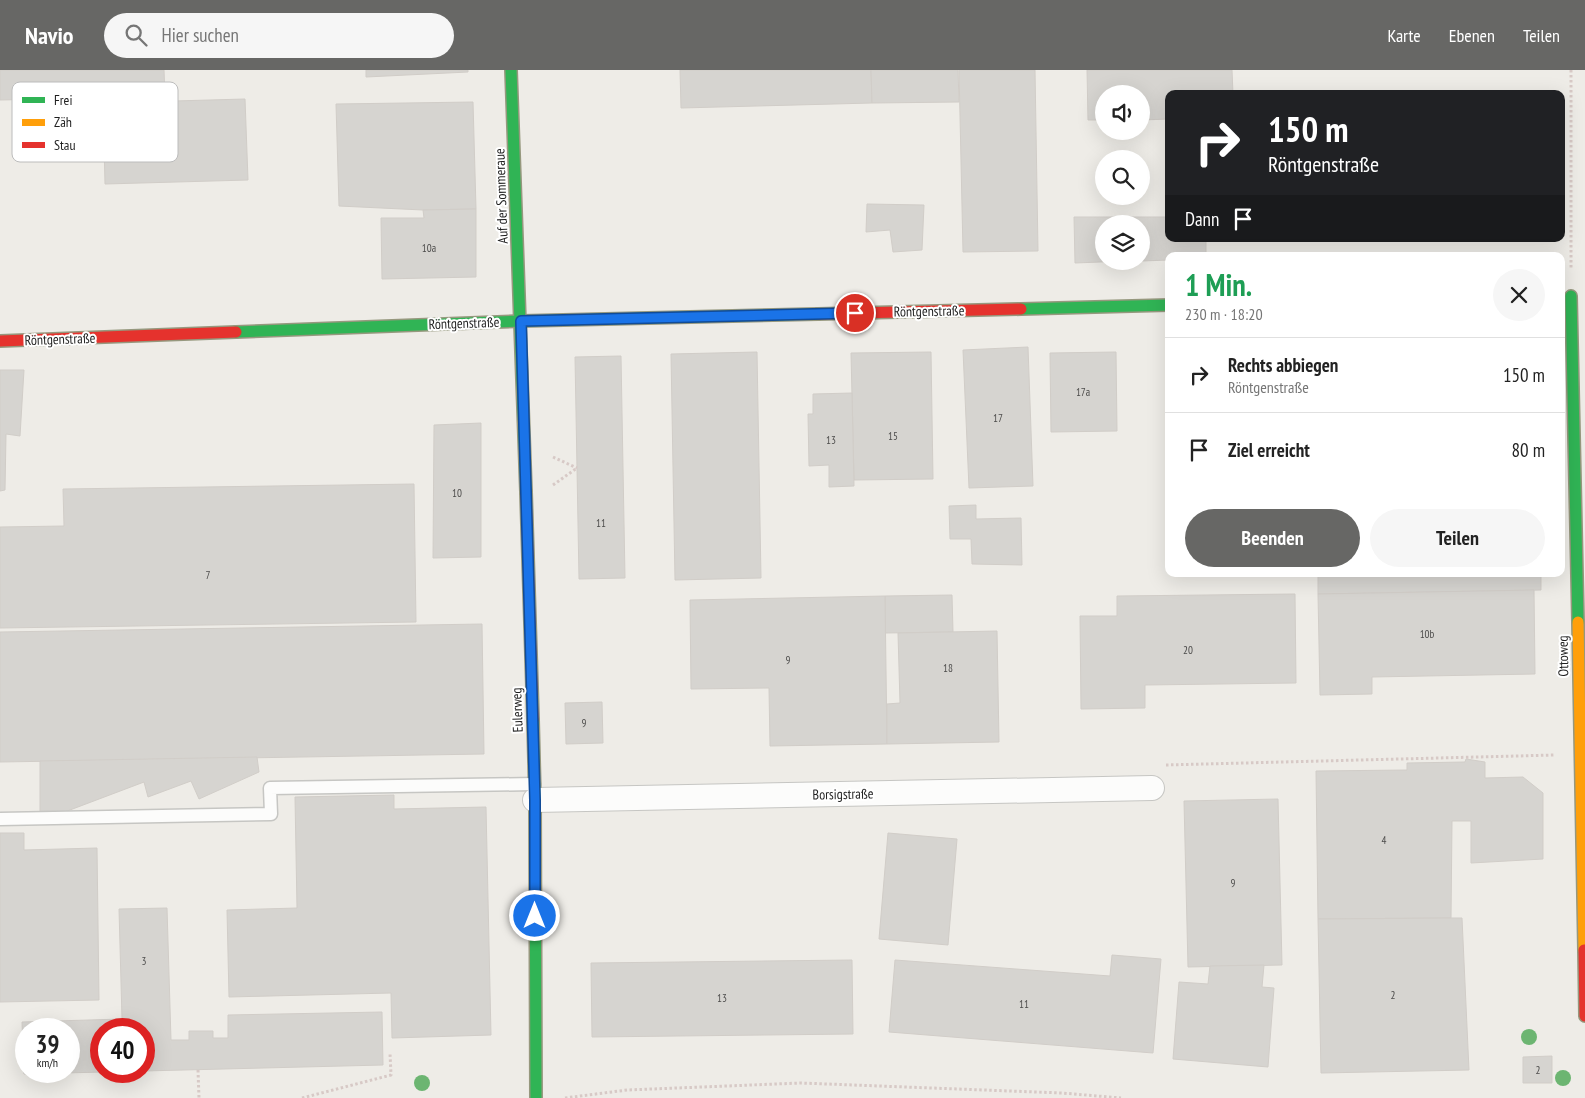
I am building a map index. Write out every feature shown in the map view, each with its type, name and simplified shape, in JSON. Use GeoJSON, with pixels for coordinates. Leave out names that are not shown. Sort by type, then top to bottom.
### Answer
{"type":"FeatureCollection","features":[{"type":"Feature","properties":{"kind":"street","name":"Auf der Sommeraue"},"geometry":{"type":"LineString","coordinates":[[511,70],[521,321]]}},
{"type":"Feature","properties":{"kind":"street","name":"Ottoweg"},"geometry":{"type":"LineString","coordinates":[[1572,296],[1580,754],[1584,833],[1585,1016]]}},
{"type":"Feature","properties":{"kind":"street","name":"Röntgenstraße"},"geometry":{"type":"LineString","coordinates":[[0,341],[521,321],[1165,306]]}},
{"type":"Feature","properties":{"kind":"street","name":"Eulerweg"},"geometry":{"type":"LineString","coordinates":[[521,321],[535,792],[536,1098]]}},
{"type":"Feature","properties":{"kind":"street","name":"Borsigstraße"},"geometry":{"type":"LineString","coordinates":[[535,792],[1152,788]]}},
{"type":"Feature","properties":{"kind":"lane"},"geometry":{"type":"LineString","coordinates":[[0,819],[271,814],[270,788],[535,792]]}},
{"type":"Feature","properties":{"kind":"path"},"geometry":{"type":"LineString","coordinates":[[1571,70],[1572,296]]}},
{"type":"Feature","properties":{"kind":"path"},"geometry":{"type":"LineString","coordinates":[[547,489],[577,468],[548,454]]}},
{"type":"Feature","properties":{"kind":"path"},"geometry":{"type":"LineString","coordinates":[[1152,788],[1152,766],[1580,754]]}},
{"type":"Feature","properties":{"kind":"path"},"geometry":{"type":"LineString","coordinates":[[302,1098],[391,1075],[390,1053]]}},
{"type":"Feature","properties":{"kind":"path"},"geometry":{"type":"LineString","coordinates":[[198,1070],[199,1098]]}},
{"type":"Feature","properties":{"kind":"path"},"geometry":{"type":"LineString","coordinates":[[566,1098],[627,1090],[802,1083],[1062,1093],[1121,1098]]}},
{"type":"Feature","properties":{"kind":"building"},"geometry":{"type":"Polygon","coordinates":[[[0,70],[164,70],[164,82],[12,82],[12,100],[0,100],[0,70]]]}},
{"type":"Feature","properties":{"kind":"building"},"geometry":{"type":"Polygon","coordinates":[[[366,70],[468,70],[468,72],[366,77],[366,70]]]}},
{"type":"Feature","properties":{"kind":"building"},"geometry":{"type":"Polygon","coordinates":[[[680,70],[871,70],[872,103],[681,108],[680,70]]]}},
{"type":"Feature","properties":{"kind":"building"},"geometry":{"type":"Polygon","coordinates":[[[871,70],[958,70],[959,102],[872,103],[871,70]]]}},
{"type":"Feature","properties":{"kind":"building"},"geometry":{"type":"Polygon","coordinates":[[[959,70],[1035,70],[1038,251],[963,252],[959,70]]]}},
{"type":"Feature","properties":{"kind":"building"},"geometry":{"type":"Polygon","coordinates":[[[1087,70],[1232,70],[1233,90],[1165,90],[1165,119],[1150,120],[1150,85],[1095,85],[1095,120],[1088,120],[1087,70]]]}},
{"type":"Feature","properties":{"kind":"building"},"geometry":{"type":"Polygon","coordinates":[[[245,99],[248,180],[105,184],[104,162],[178,162],[178,101],[245,99]]]}},
{"type":"Feature","properties":{"kind":"building"},"geometry":{"type":"Polygon","coordinates":[[[473,102],[476,209],[423,210],[339,206],[336,104],[473,102]]]}},
{"type":"Feature","properties":{"kind":"building"},"geometry":{"type":"Polygon","coordinates":[[[867,204],[924,205],[922,250],[893,252],[890,230],[866,232],[867,204]]]}},
{"type":"Feature","properties":{"kind":"building"},"geometry":{"type":"Polygon","coordinates":[[[476,209],[476,277],[382,279],[381,218],[424,218],[423,210],[476,209]]]}},
{"type":"Feature","properties":{"kind":"building"},"geometry":{"type":"Polygon","coordinates":[[[1074,217],[1095,217],[1095,262],[1075,263],[1074,217]]]}},
{"type":"Feature","properties":{"kind":"building"},"geometry":{"type":"Polygon","coordinates":[[[1150,217],[1165,217],[1165,242],[1206,242],[1206,252],[1165,252],[1165,260],[1150,261],[1150,217]]]}},
{"type":"Feature","properties":{"kind":"building"},"geometry":{"type":"Polygon","coordinates":[[[1028,347],[1033,486],[969,488],[963,350],[1028,347]]]}},
{"type":"Feature","properties":{"kind":"building"},"geometry":{"type":"Polygon","coordinates":[[[757,352],[761,578],[675,580],[671,354],[757,352]]]}},
{"type":"Feature","properties":{"kind":"building"},"geometry":{"type":"Polygon","coordinates":[[[931,352],[933,479],[854,480],[851,353],[931,352]]]}},
{"type":"Feature","properties":{"kind":"building"},"geometry":{"type":"Polygon","coordinates":[[[1116,352],[1117,431],[1051,432],[1050,353],[1116,352]]]}},
{"type":"Feature","properties":{"kind":"building"},"geometry":{"type":"Polygon","coordinates":[[[621,356],[625,578],[579,579],[575,357],[621,356]]]}},
{"type":"Feature","properties":{"kind":"building"},"geometry":{"type":"Polygon","coordinates":[[[0,370],[24,370],[20,436],[6,434],[5,490],[0,491],[0,370]]]}},
{"type":"Feature","properties":{"kind":"building"},"geometry":{"type":"Polygon","coordinates":[[[852,393],[854,486],[829,487],[829,465],[809,466],[808,414],[813,414],[813,394],[852,393]]]}},
{"type":"Feature","properties":{"kind":"building"},"geometry":{"type":"Polygon","coordinates":[[[481,423],[481,557],[433,558],[434,425],[481,423]]]}},
{"type":"Feature","properties":{"kind":"building"},"geometry":{"type":"Polygon","coordinates":[[[414,484],[416,622],[0,628],[0,527],[64,526],[63,489],[414,484]]]}},
{"type":"Feature","properties":{"kind":"building"},"geometry":{"type":"Polygon","coordinates":[[[976,505],[976,519],[1021,518],[1022,565],[972,564],[971,539],[950,539],[949,506],[976,505]]]}},
{"type":"Feature","properties":{"kind":"building"},"geometry":{"type":"Polygon","coordinates":[[[1318,577],[1541,577],[1541,590],[1318,594],[1318,577]]]}},
{"type":"Feature","properties":{"kind":"building"},"geometry":{"type":"Polygon","coordinates":[[[1534,590],[1535,674],[1372,677],[1372,694],[1320,695],[1318,594],[1534,590]]]}},
{"type":"Feature","properties":{"kind":"building"},"geometry":{"type":"Polygon","coordinates":[[[1295,594],[1296,683],[1145,685],[1145,708],[1081,709],[1080,616],[1117,616],[1117,596],[1295,594]]]}},
{"type":"Feature","properties":{"kind":"building"},"geometry":{"type":"Polygon","coordinates":[[[952,595],[953,632],[885,633],[885,596],[952,595]]]}},
{"type":"Feature","properties":{"kind":"building"},"geometry":{"type":"Polygon","coordinates":[[[885,596],[887,744],[770,746],[769,688],[691,689],[690,600],[885,596]]]}},
{"type":"Feature","properties":{"kind":"building"},"geometry":{"type":"Polygon","coordinates":[[[482,624],[484,754],[0,762],[0,632],[482,624]]]}},
{"type":"Feature","properties":{"kind":"building"},"geometry":{"type":"Polygon","coordinates":[[[997,631],[999,742],[887,744],[887,704],[900,703],[898,633],[997,631]]]}},
{"type":"Feature","properties":{"kind":"building"},"geometry":{"type":"Polygon","coordinates":[[[602,702],[603,743],[566,744],[565,703],[602,702]]]}},
{"type":"Feature","properties":{"kind":"building"},"geometry":{"type":"Polygon","coordinates":[[[257,757],[259,772],[199,799],[191,781],[148,797],[144,782],[62,813],[40,814],[40,761],[257,757]]]}},
{"type":"Feature","properties":{"kind":"building"},"geometry":{"type":"Polygon","coordinates":[[[1466,759],[1485,762],[1485,778],[1523,777],[1543,793],[1543,859],[1471,863],[1471,821],[1452,821],[1451,918],[1318,919],[1316,771],[1407,770],[1407,763],[1465,762],[1466,759]]]}},
{"type":"Feature","properties":{"kind":"building"},"geometry":{"type":"Polygon","coordinates":[[[394,795],[394,809],[486,807],[491,1035],[392,1038],[391,993],[229,997],[227,910],[297,908],[295,797],[394,795]]]}},
{"type":"Feature","properties":{"kind":"building"},"geometry":{"type":"Polygon","coordinates":[[[1278,799],[1282,965],[1188,967],[1184,801],[1278,799]]]}},
{"type":"Feature","properties":{"kind":"building"},"geometry":{"type":"Polygon","coordinates":[[[0,833],[24,833],[24,850],[97,848],[99,1000],[0,1002],[0,833]]]}},
{"type":"Feature","properties":{"kind":"building"},"geometry":{"type":"Polygon","coordinates":[[[888,833],[957,839],[948,945],[879,939],[888,833]]]}},
{"type":"Feature","properties":{"kind":"building"},"geometry":{"type":"Polygon","coordinates":[[[167,908],[171,1040],[189,1040],[189,1031],[213,1031],[213,1038],[228,1038],[228,1015],[382,1012],[383,1065],[155,1071],[155,1018],[122,1018],[119,909],[167,908]]]}},
{"type":"Feature","properties":{"kind":"building"},"geometry":{"type":"Polygon","coordinates":[[[1462,918],[1469,1070],[1321,1073],[1318,919],[1462,918]]]}},
{"type":"Feature","properties":{"kind":"building"},"geometry":{"type":"Polygon","coordinates":[[[1112,955],[1161,959],[1153,1053],[889,1032],[895,960],[1110,976],[1112,955]]]}},
{"type":"Feature","properties":{"kind":"building"},"geometry":{"type":"Polygon","coordinates":[[[852,960],[853,1034],[592,1037],[591,963],[852,960]]]}},
{"type":"Feature","properties":{"kind":"building"},"geometry":{"type":"Polygon","coordinates":[[[1264,965],[1262,987],[1274,988],[1268,1067],[1173,1059],[1179,982],[1208,984],[1210,966],[1264,965]]]}},
{"type":"Feature","properties":{"kind":"building"},"geometry":{"type":"Polygon","coordinates":[[[80,1020],[90,1020],[90,1072],[80,1073],[80,1020]]]}},
{"type":"Feature","properties":{"kind":"building"},"geometry":{"type":"Polygon","coordinates":[[[1552,1056],[1552,1083],[1523,1083],[1523,1057],[1552,1056]]]}},
{"type":"Feature","properties":{"kind":"traffic: fast"},"geometry":{"type":"LineString","coordinates":[[511,70],[526,492]]}},
{"type":"Feature","properties":{"kind":"traffic: fast"},"geometry":{"type":"LineString","coordinates":[[1571,296],[1578,622]]}},
{"type":"Feature","properties":{"kind":"traffic: fast"},"geometry":{"type":"LineString","coordinates":[[1021,309],[1165,305]]}},
{"type":"Feature","properties":{"kind":"traffic: fast"},"geometry":{"type":"LineString","coordinates":[[236,332],[521,321],[818,314]]}},
{"type":"Feature","properties":{"kind":"traffic: fast"},"geometry":{"type":"LineString","coordinates":[[533,720],[536,1098]]}},
{"type":"Feature","properties":{"kind":"traffic: slow"},"geometry":{"type":"LineString","coordinates":[[1578,622],[1584,950]]}},
{"type":"Feature","properties":{"kind":"traffic: jam"},"geometry":{"type":"LineString","coordinates":[[818,314],[1021,309]]}},
{"type":"Feature","properties":{"kind":"traffic: jam"},"geometry":{"type":"LineString","coordinates":[[0,341],[236,332]]}},
{"type":"Feature","properties":{"kind":"traffic: jam"},"geometry":{"type":"LineString","coordinates":[[526,492],[533,720]]}},
{"type":"Feature","properties":{"kind":"traffic: jam"},"geometry":{"type":"LineString","coordinates":[[1584,950],[1585,1016]]}},
{"type":"Feature","properties":{"kind":"route"},"geometry":{"type":"LineString","coordinates":[[535,916],[535,800],[521,321],[855,313]]}}]}
